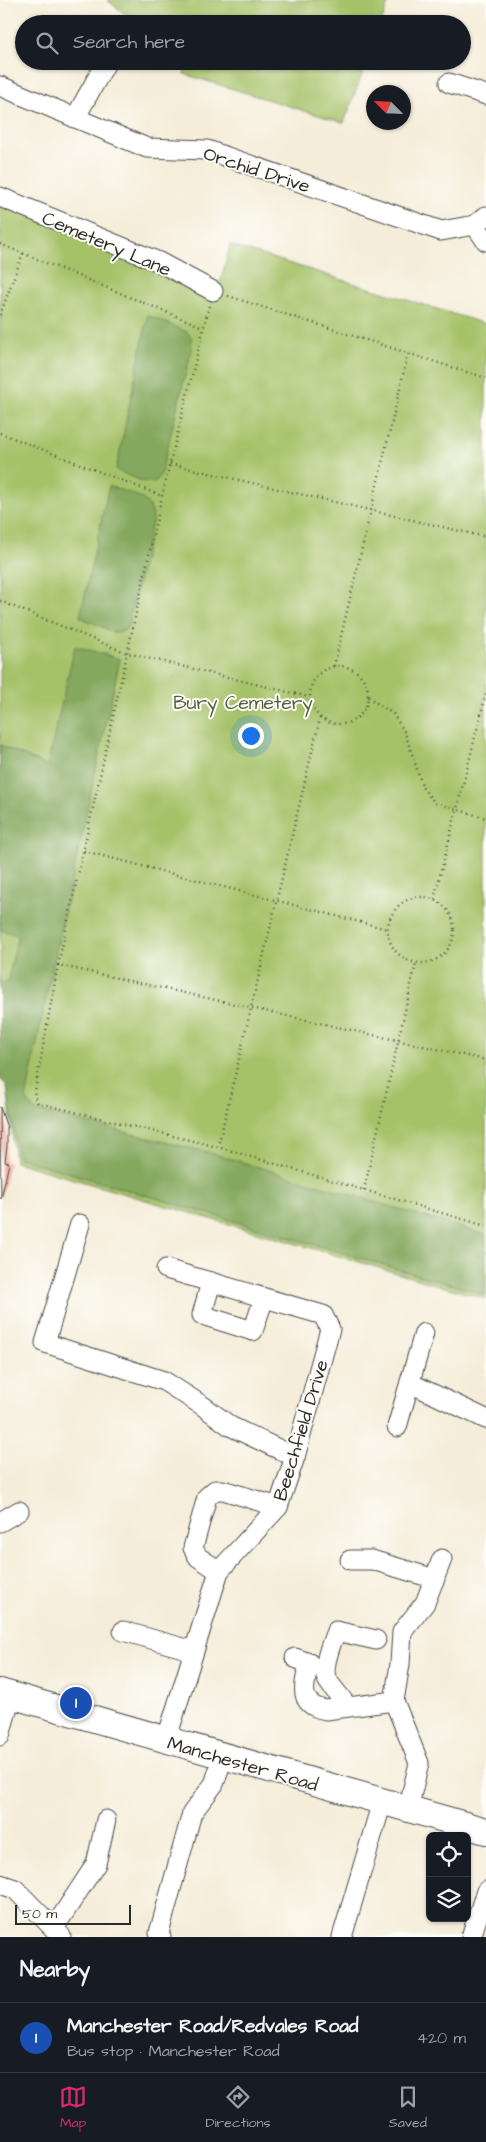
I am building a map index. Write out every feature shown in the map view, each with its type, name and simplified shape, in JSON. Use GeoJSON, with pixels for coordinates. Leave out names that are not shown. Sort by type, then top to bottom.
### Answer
{"type":"FeatureCollection","features":[{"type":"Feature","properties":{"kind":"highway","name":"Manchester Road"},"geometry":{"type":"LineString","coordinates":[[6,1694],[486,1831]]}},
{"type":"Feature","properties":{"kind":"street"},"geometry":{"type":"LineString","coordinates":[[75,118],[102,70]]}},
{"type":"Feature","properties":{"kind":"street"},"geometry":{"type":"LineString","coordinates":[[449,83],[486,95]]}},
{"type":"Feature","properties":{"kind":"street","name":"Orchid Drive"},"geometry":{"type":"LineString","coordinates":[[0,86],[147,148],[207,150],[441,231],[481,220]]}},
{"type":"Feature","properties":{"kind":"street","name":"Cemetery Lane"},"geometry":{"type":"LineString","coordinates":[[0,197],[159,262],[213,291]]}},
{"type":"Feature","properties":{"kind":"street"},"geometry":{"type":"LineString","coordinates":[[481,220],[486,241]]}},
{"type":"Feature","properties":{"kind":"street"},"geometry":{"type":"LineString","coordinates":[[80,1224],[45,1343],[164,1381],[230,1426],[295,1457]]}},
{"type":"Feature","properties":{"kind":"street"},"geometry":{"type":"LineString","coordinates":[[166,1268],[264,1298],[253,1331],[202,1314],[210,1282]]}},
{"type":"Feature","properties":{"kind":"street","name":"Beechfield Drive"},"geometry":{"type":"LineString","coordinates":[[166,1741],[219,1571],[278,1507],[295,1457],[330,1329],[323,1315],[264,1298]]}},
{"type":"Feature","properties":{"kind":"street"},"geometry":{"type":"LineString","coordinates":[[397,1427],[424,1333]]}},
{"type":"Feature","properties":{"kind":"street"},"geometry":{"type":"LineString","coordinates":[[410,1382],[486,1419]]}},
{"type":"Feature","properties":{"kind":"street"},"geometry":{"type":"LineString","coordinates":[[219,1571],[198,1558],[193,1548],[208,1496],[215,1490],[223,1490],[278,1507]]}},
{"type":"Feature","properties":{"kind":"street"},"geometry":{"type":"LineString","coordinates":[[0,1522],[19,1511]]}},
{"type":"Feature","properties":{"kind":"street"},"geometry":{"type":"LineString","coordinates":[[408,1809],[419,1763],[394,1701],[400,1664],[402,1632],[425,1602],[442,1559]]}},
{"type":"Feature","properties":{"kind":"street"},"geometry":{"type":"LineString","coordinates":[[350,1560],[372,1560],[435,1579]]}},
{"type":"Feature","properties":{"kind":"street"},"geometry":{"type":"LineString","coordinates":[[123,1631],[194,1651]]}},
{"type":"Feature","properties":{"kind":"street"},"geometry":{"type":"LineString","coordinates":[[347,1706],[326,1679],[325,1672],[330,1647],[336,1631],[376,1640]]}},
{"type":"Feature","properties":{"kind":"street"},"geometry":{"type":"LineString","coordinates":[[295,1658],[309,1663],[304,1684],[305,1694],[312,1706],[326,1710],[394,1701]]}},
{"type":"Feature","properties":{"kind":"street"},"geometry":{"type":"LineString","coordinates":[[0,1736],[6,1694]]}},
{"type":"Feature","properties":{"kind":"street"},"geometry":{"type":"LineString","coordinates":[[161,1937],[159,1934],[192,1813],[214,1784],[223,1757]]}},
{"type":"Feature","properties":{"kind":"street"},"geometry":{"type":"LineString","coordinates":[[342,1937],[382,1802]]}},
{"type":"Feature","properties":{"kind":"street"},"geometry":{"type":"LineString","coordinates":[[0,1884],[15,1889],[59,1932],[96,1864],[106,1820]]}},
{"type":"Feature","properties":{"kind":"street"},"geometry":{"type":"LineString","coordinates":[[471,1937],[486,1891]]}},
{"type":"Feature","properties":{"kind":"path"},"geometry":{"type":"LineString","coordinates":[[0,244],[24,252],[203,327]]}},
{"type":"Feature","properties":{"kind":"path"},"geometry":{"type":"LineString","coordinates":[[0,315],[24,252]]}},
{"type":"Feature","properties":{"kind":"path"},"geometry":{"type":"LineString","coordinates":[[486,378],[213,291],[162,496],[58,965],[34,1096],[38,1103],[218,1147],[486,1226]]}},
{"type":"Feature","properties":{"kind":"path"},"geometry":{"type":"LineString","coordinates":[[334,666],[408,354]]}},
{"type":"Feature","properties":{"kind":"path"},"geometry":{"type":"LineString","coordinates":[[0,433],[162,496]]}},
{"type":"Feature","properties":{"kind":"path"},"geometry":{"type":"LineString","coordinates":[[170,464],[486,537]]}},
{"type":"Feature","properties":{"kind":"path"},"geometry":{"type":"LineString","coordinates":[[0,601],[128,653],[309,697]]}},
{"type":"Feature","properties":{"kind":"path"},"geometry":{"type":"LineString","coordinates":[[334,666],[344,666],[356,670],[363,678],[367,687],[368,697],[364,711],[358,718],[349,723],[338,725],[320,718],[313,711],[309,697],[311,685],[320,671],[334,666]]}},
{"type":"Feature","properties":{"kind":"path"},"geometry":{"type":"LineString","coordinates":[[434,899],[486,694]]}},
{"type":"Feature","properties":{"kind":"path"},"geometry":{"type":"LineString","coordinates":[[368,697],[393,714],[405,734],[423,788],[436,803],[486,818]]}},
{"type":"Feature","properties":{"kind":"path"},"geometry":{"type":"LineString","coordinates":[[218,1147],[320,718]]}},
{"type":"Feature","properties":{"kind":"path"},"geometry":{"type":"LineString","coordinates":[[84,851],[387,928]]}},
{"type":"Feature","properties":{"kind":"path"},"geometry":{"type":"LineString","coordinates":[[420,896],[434,899],[441,902],[450,912],[454,923],[453,940],[442,957],[425,963],[405,960],[396,952],[390,942],[387,928],[392,913],[399,904],[408,898],[420,896]]}},
{"type":"Feature","properties":{"kind":"path"},"geometry":{"type":"LineString","coordinates":[[364,1190],[416,963]]}},
{"type":"Feature","properties":{"kind":"path"},"geometry":{"type":"LineString","coordinates":[[58,965],[486,1060]]}},
{"type":"Feature","properties":{"kind":"green space"},"geometry":{"type":"Polygon","coordinates":[[[107,0],[389,0],[384,15],[126,15],[107,0]]]}},
{"type":"Feature","properties":{"kind":"green space"},"geometry":{"type":"Polygon","coordinates":[[[185,70],[364,70],[344,123],[184,74],[185,70]]]}},
{"type":"Feature","properties":{"kind":"green space","name":"Bury Cemetery"},"geometry":{"type":"Polygon","coordinates":[[[0,203],[210,282],[220,283],[230,245],[486,324],[486,1299],[15,1162],[7,1086],[0,1079],[0,203]]]}},
{"type":"Feature","properties":{"kind":"green space"},"geometry":{"type":"Polygon","coordinates":[[[148,315],[187,332],[191,337],[192,348],[161,474],[155,482],[144,482],[116,470],[148,315]]]}},
{"type":"Feature","properties":{"kind":"green space"},"geometry":{"type":"Polygon","coordinates":[[[109,486],[138,496],[148,504],[153,518],[128,626],[124,631],[113,632],[80,617],[109,486]]]}},
{"type":"Feature","properties":{"kind":"green space"},"geometry":{"type":"Polygon","coordinates":[[[75,646],[120,659],[45,1002],[26,1099],[34,1110],[215,1154],[486,1235],[486,1295],[18,1158],[7,1086],[0,1079],[0,982],[7,983],[18,935],[0,930],[0,745],[47,766],[75,646]]]}},
{"type":"Feature","properties":{"kind":"building"},"geometry":{"type":"Polygon","coordinates":[[[0,1107],[7,1128],[5,1162],[9,1163],[1,1199],[0,1107]]]}},
{"type":"Feature","properties":{"kind":"place","name":"Manchester Road/Redvales Road"},"geometry":{"type":"Point","coordinates":[76,1703]}}]}
